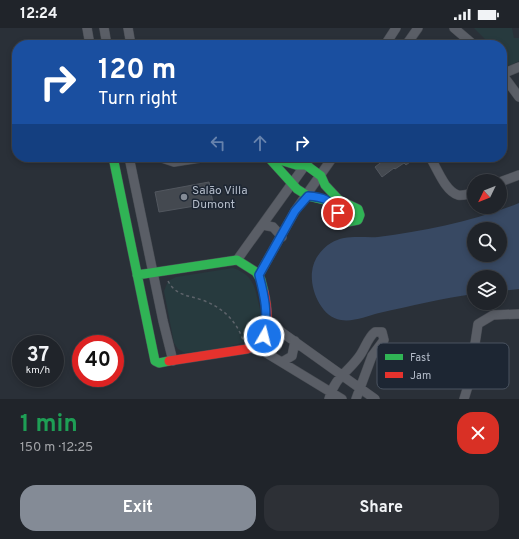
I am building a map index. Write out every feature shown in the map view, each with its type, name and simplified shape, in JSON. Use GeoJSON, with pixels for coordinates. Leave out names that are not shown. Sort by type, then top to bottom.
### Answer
{"type":"FeatureCollection","features":[{"type":"Feature","properties":{"kind":"street"},"geometry":{"type":"LineString","coordinates":[[87,28],[89,40]]}},
{"type":"Feature","properties":{"kind":"street"},"geometry":{"type":"LineString","coordinates":[[104,28],[106,40]]}},
{"type":"Feature","properties":{"kind":"street"},"geometry":{"type":"LineString","coordinates":[[128,28],[130,40]]}},
{"type":"Feature","properties":{"kind":"street"},"geometry":{"type":"LineString","coordinates":[[388,40],[396,28]]}},
{"type":"Feature","properties":{"kind":"street"},"geometry":{"type":"LineString","coordinates":[[410,40],[418,28]]}},
{"type":"Feature","properties":{"kind":"street"},"geometry":{"type":"LineString","coordinates":[[454,28],[468,40]]}},
{"type":"Feature","properties":{"kind":"street"},"geometry":{"type":"LineString","coordinates":[[507,72],[519,67]]}},
{"type":"Feature","properties":{"kind":"street"},"geometry":{"type":"LineString","coordinates":[[507,81],[519,97]]}},
{"type":"Feature","properties":{"kind":"street"},"geometry":{"type":"LineString","coordinates":[[114,162],[155,361],[159,363],[251,348],[282,362],[330,395],[342,399]]}},
{"type":"Feature","properties":{"kind":"street"},"geometry":{"type":"LineString","coordinates":[[131,162],[153,272],[173,360]]}},
{"type":"Feature","properties":{"kind":"street"},"geometry":{"type":"LineString","coordinates":[[273,162],[292,184],[308,196],[329,200],[343,219],[348,222],[353,223],[358,220],[360,215],[358,209],[339,200],[325,184],[321,176],[306,165],[296,165],[286,162]]}},
{"type":"Feature","properties":{"kind":"street"},"geometry":{"type":"LineString","coordinates":[[238,260],[308,162]]}},
{"type":"Feature","properties":{"kind":"street"},"geometry":{"type":"LineString","coordinates":[[259,275],[295,211],[308,196],[330,162]]}},
{"type":"Feature","properties":{"kind":"street"},"geometry":{"type":"LineString","coordinates":[[433,162],[448,187],[458,195],[467,195]]}},
{"type":"Feature","properties":{"kind":"street"},"geometry":{"type":"LineString","coordinates":[[507,179],[519,175]]}},
{"type":"Feature","properties":{"kind":"street"},"geometry":{"type":"LineString","coordinates":[[118,183],[134,181]]}},
{"type":"Feature","properties":{"kind":"street"},"geometry":{"type":"LineString","coordinates":[[263,225],[273,227],[282,236]]}},
{"type":"Feature","properties":{"kind":"street"},"geometry":{"type":"LineString","coordinates":[[137,274],[162,272],[238,260],[249,265],[259,275],[266,304],[264,336],[251,348]]}},
{"type":"Feature","properties":{"kind":"street"},"geometry":{"type":"LineString","coordinates":[[475,343],[478,324],[485,318],[493,315],[519,314]]}},
{"type":"Feature","properties":{"kind":"street"},"geometry":{"type":"LineString","coordinates":[[266,321],[375,399]]}},
{"type":"Feature","properties":{"kind":"street"},"geometry":{"type":"LineString","coordinates":[[330,395],[342,374],[358,359],[370,335],[375,332],[382,332],[384,340],[382,343]]}},
{"type":"Feature","properties":{"kind":"street"},"geometry":{"type":"LineString","coordinates":[[282,362],[292,356],[294,342]]}},
{"type":"Feature","properties":{"kind":"street"},"geometry":{"type":"LineString","coordinates":[[356,399],[372,356],[377,349]]}},
{"type":"Feature","properties":{"kind":"street"},"geometry":{"type":"LineString","coordinates":[[464,399],[467,389]]}},
{"type":"Feature","properties":{"kind":"path"},"geometry":{"type":"LineString","coordinates":[[162,272],[175,291],[212,304],[229,317],[251,348]]}},
{"type":"Feature","properties":{"kind":"green space"},"geometry":{"type":"Polygon","coordinates":[[[474,28],[512,28],[514,38],[519,38],[519,61],[511,65],[507,65],[507,40],[486,40],[474,28]]]}},
{"type":"Feature","properties":{"kind":"green space"},"geometry":{"type":"Polygon","coordinates":[[[233,268],[243,272],[250,278],[256,291],[261,317],[261,324],[258,332],[251,338],[241,343],[217,349],[185,353],[178,349],[174,343],[164,291],[168,281],[176,277],[233,268]]]}},
{"type":"Feature","properties":{"kind":"water"},"geometry":{"type":"Polygon","coordinates":[[[519,203],[519,289],[507,290],[507,270],[467,270],[467,295],[426,302],[351,320],[334,318],[328,314],[318,301],[313,286],[313,268],[316,259],[321,252],[327,245],[336,240],[348,237],[378,237],[414,232],[485,215],[507,214],[507,208],[519,203]]]}},
{"type":"Feature","properties":{"kind":"building"},"geometry":{"type":"Polygon","coordinates":[[[382,162],[410,162],[406,165],[404,163],[395,169],[394,168],[382,177],[375,167],[382,162]]]}},
{"type":"Feature","properties":{"kind":"building","name":"Salão Villa Dumont"},"geometry":{"type":"Polygon","coordinates":[[[209,182],[213,203],[159,212],[155,192],[209,182]]]}},
{"type":"Feature","properties":{"kind":"traffic: fast"},"geometry":{"type":"LineString","coordinates":[[114,162],[155,361],[159,363],[169,361]]}},
{"type":"Feature","properties":{"kind":"traffic: fast"},"geometry":{"type":"LineString","coordinates":[[273,162],[297,189],[308,196],[329,201],[348,222],[358,220],[360,215],[358,209],[339,200],[325,185],[321,176],[306,165],[296,165],[286,162]]}},
{"type":"Feature","properties":{"kind":"traffic: fast"},"geometry":{"type":"LineString","coordinates":[[137,275],[237,260],[256,272],[261,280],[264,292]]}},
{"type":"Feature","properties":{"kind":"traffic: jam"},"geometry":{"type":"LineString","coordinates":[[169,361],[247,349],[255,345],[264,333],[266,325],[267,309],[264,292]]}},
{"type":"Feature","properties":{"kind":"place","name":"Salão Villa Dumont"},"geometry":{"type":"Point","coordinates":[184,197]}},
{"type":"Feature","properties":{"kind":"route"},"geometry":{"type":"LineString","coordinates":[[264,336],[266,304],[259,275],[295,211],[308,196],[329,200],[334,205],[338,213]]}}]}
